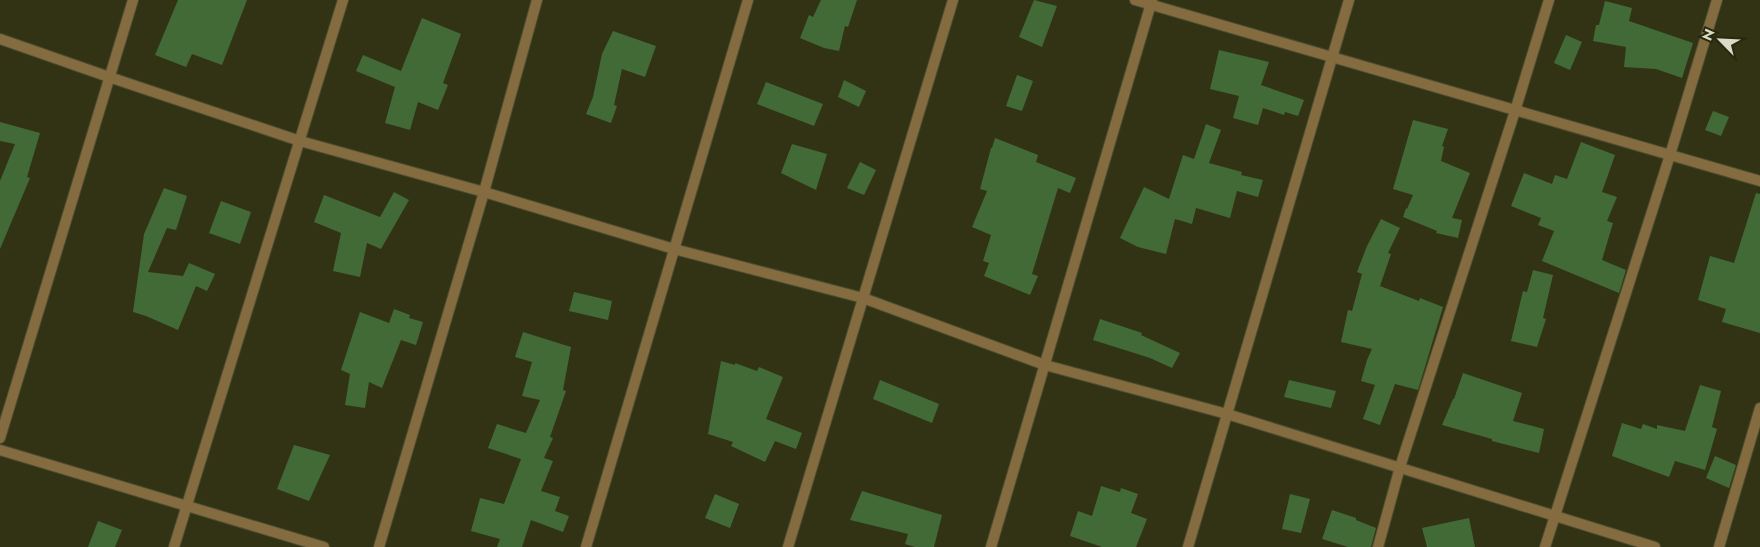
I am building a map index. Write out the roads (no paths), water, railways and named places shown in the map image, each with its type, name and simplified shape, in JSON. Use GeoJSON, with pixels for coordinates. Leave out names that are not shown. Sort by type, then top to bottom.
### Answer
{"type":"FeatureCollection","features":[{"type":"Feature","properties":{"kind":"street"},"geometry":{"type":"LineString","coordinates":[[0,438],[133,0]]}},
{"type":"Feature","properties":{"kind":"street"},"geometry":{"type":"LineString","coordinates":[[174,547],[343,0]]}},
{"type":"Feature","properties":{"kind":"street"},"geometry":{"type":"LineString","coordinates":[[379,547],[484,192],[537,0]]}},
{"type":"Feature","properties":{"kind":"street"},"geometry":{"type":"LineString","coordinates":[[586,547],[748,0]]}},
{"type":"Feature","properties":{"kind":"street"},"geometry":{"type":"LineString","coordinates":[[788,547],[953,0]]}},
{"type":"Feature","properties":{"kind":"street"},"geometry":{"type":"LineString","coordinates":[[1135,0],[1151,3],[1332,58],[1760,181]]}},
{"type":"Feature","properties":{"kind":"street"},"geometry":{"type":"LineString","coordinates":[[1188,547],[1349,0]]}},
{"type":"Feature","properties":{"kind":"street"},"geometry":{"type":"LineString","coordinates":[[1378,547],[1400,468],[1549,0]]}},
{"type":"Feature","properties":{"kind":"street"},"geometry":{"type":"LineString","coordinates":[[1545,547],[1670,155],[1717,0]]}},
{"type":"Feature","properties":{"kind":"street"},"geometry":{"type":"LineString","coordinates":[[991,547],[1151,3]]}},
{"type":"Feature","properties":{"kind":"street"},"geometry":{"type":"LineString","coordinates":[[0,39],[300,141],[484,192],[674,249],[863,298],[1045,365],[1227,414],[1655,547]]}},
{"type":"Feature","properties":{"kind":"street"},"geometry":{"type":"LineString","coordinates":[[1719,547],[1760,408]]}},
{"type":"Feature","properties":{"kind":"street"},"geometry":{"type":"LineString","coordinates":[[0,450],[324,547]]}}]}
